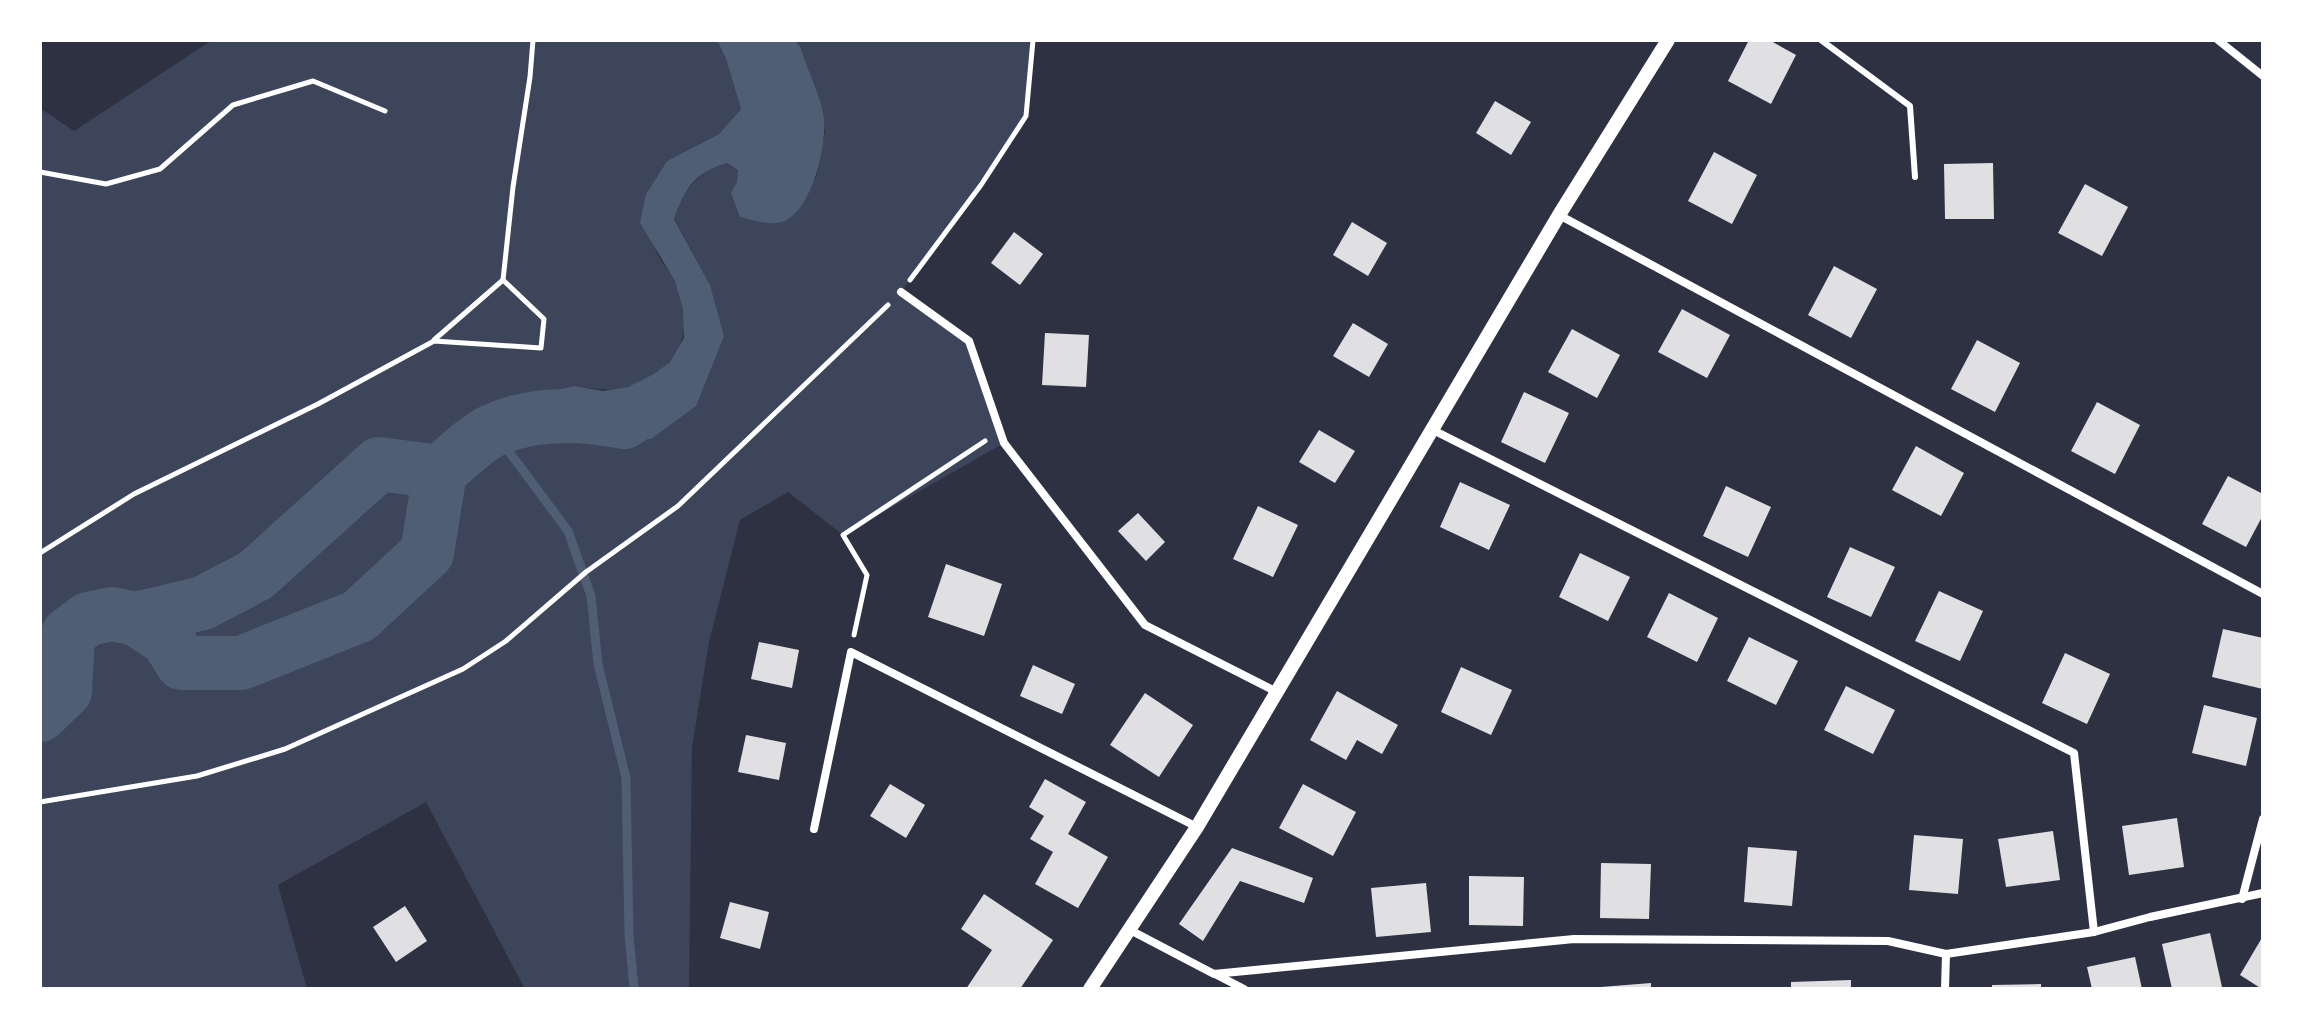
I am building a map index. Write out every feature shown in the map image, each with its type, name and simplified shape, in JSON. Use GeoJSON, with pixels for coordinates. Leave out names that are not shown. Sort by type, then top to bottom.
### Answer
{"type":"FeatureCollection","features":[{"type":"Feature","properties":{"kind":"street"},"geometry":{"type":"LineString","coordinates":[[2218,40],[2263,76]]}},
{"type":"Feature","properties":{"kind":"street"},"geometry":{"type":"LineString","coordinates":[[1090,989],[1197,827],[1559,215],[1668,43]]}},
{"type":"Feature","properties":{"kind":"street"},"geometry":{"type":"LineString","coordinates":[[1559,215],[2263,594]]}},
{"type":"Feature","properties":{"kind":"street"},"geometry":{"type":"LineString","coordinates":[[901,292],[969,341],[1004,443],[1145,625],[1277,692]]}},
{"type":"Feature","properties":{"kind":"street"},"geometry":{"type":"LineString","coordinates":[[1433,430],[2074,753],[2094,932]]}},
{"type":"Feature","properties":{"kind":"street"},"geometry":{"type":"LineString","coordinates":[[814,829],[851,652],[1197,827]]}},
{"type":"Feature","properties":{"kind":"street"},"geometry":{"type":"LineString","coordinates":[[2242,899],[2263,819]]}},
{"type":"Feature","properties":{"kind":"street"},"geometry":{"type":"LineString","coordinates":[[1214,974],[1574,939],[1888,941],[1946,954],[2094,932],[2263,893]]}},
{"type":"Feature","properties":{"kind":"street"},"geometry":{"type":"LineString","coordinates":[[1130,930],[1244,989]]}},
{"type":"Feature","properties":{"kind":"street"},"geometry":{"type":"LineString","coordinates":[[1945,989],[1946,954]]}},
{"type":"Feature","properties":{"kind":"lane"},"geometry":{"type":"LineString","coordinates":[[1821,40],[1910,106],[1915,177]]}},
{"type":"Feature","properties":{"kind":"path"},"geometry":{"type":"LineString","coordinates":[[40,553],[134,494],[318,404],[434,341],[503,280],[533,40]]}},
{"type":"Feature","properties":{"kind":"path"},"geometry":{"type":"LineString","coordinates":[[40,802],[197,776],[285,749],[463,669],[506,641],[586,572],[678,506],[901,292],[981,185],[1026,116],[1033,40]]}},
{"type":"Feature","properties":{"kind":"path"},"geometry":{"type":"LineString","coordinates":[[40,172],[106,184],[160,169],[233,105],[313,81],[385,111]]}},
{"type":"Feature","properties":{"kind":"path"},"geometry":{"type":"LineString","coordinates":[[434,341],[541,348],[544,319],[503,280]]}},
{"type":"Feature","properties":{"kind":"path"},"geometry":{"type":"LineString","coordinates":[[851,652],[867,575],[843,535],[1000,431]]}},
{"type":"Feature","properties":{"kind":"shaded area"},"geometry":{"type":"Polygon","coordinates":[[[212,40],[717,40],[741,109],[719,134],[667,161],[646,194],[655,249],[673,277],[681,299],[684,316],[679,347],[660,371],[627,387],[570,387],[548,393],[553,417],[565,442],[609,443],[651,439],[710,285],[674,218],[683,193],[707,170],[727,163],[738,170],[740,217],[764,222],[816,178],[825,132],[801,48],[795,40],[1033,40],[1026,116],[981,185],[901,292],[969,341],[1004,443],[843,535],[788,492],[740,520],[709,642],[692,748],[689,989],[525,989],[426,802],[278,885],[307,989],[40,989],[40,108],[74,131],[212,40]]]}},
{"type":"Feature","properties":{"kind":"shaded area"},"geometry":{"type":"Polygon","coordinates":[[[717,40],[795,40],[801,48],[821,104],[824,124],[821,156],[810,190],[793,216],[772,223],[740,217],[731,193],[737,182],[738,170],[727,163],[706,172],[692,183],[674,219],[710,285],[724,336],[696,406],[651,439],[609,443],[565,442],[547,392],[574,386],[603,391],[628,387],[670,362],[684,338],[683,309],[675,281],[640,223],[646,194],[667,161],[719,134],[741,109],[717,40]]]}},
{"type":"Feature","properties":{"kind":"building"},"geometry":{"type":"Polygon","coordinates":[[[1749,40],[1769,40],[1796,55],[1771,104],[1728,81],[1749,40]]]}},
{"type":"Feature","properties":{"kind":"building"},"geometry":{"type":"Polygon","coordinates":[[[1495,101],[1531,122],[1511,155],[1476,133],[1495,101]]]}},
{"type":"Feature","properties":{"kind":"building"},"geometry":{"type":"Polygon","coordinates":[[[1714,152],[1757,175],[1732,224],[1688,201],[1714,152]]]}},
{"type":"Feature","properties":{"kind":"building"},"geometry":{"type":"Polygon","coordinates":[[[1993,163],[1994,219],[1945,219],[1944,164],[1993,163]]]}},
{"type":"Feature","properties":{"kind":"building"},"geometry":{"type":"Polygon","coordinates":[[[2085,184],[2128,207],[2102,256],[2058,233],[2085,184]]]}},
{"type":"Feature","properties":{"kind":"building"},"geometry":{"type":"Polygon","coordinates":[[[1352,222],[1387,243],[1368,276],[1333,255],[1352,222]]]}},
{"type":"Feature","properties":{"kind":"building"},"geometry":{"type":"Polygon","coordinates":[[[1014,232],[1043,254],[1020,285],[991,263],[1014,232]]]}},
{"type":"Feature","properties":{"kind":"building"},"geometry":{"type":"Polygon","coordinates":[[[1834,266],[1877,289],[1851,338],[1808,315],[1834,266]]]}},
{"type":"Feature","properties":{"kind":"building"},"geometry":{"type":"Polygon","coordinates":[[[1682,309],[1730,335],[1707,378],[1658,352],[1682,309]]]}},
{"type":"Feature","properties":{"kind":"building"},"geometry":{"type":"Polygon","coordinates":[[[1353,323],[1388,344],[1369,377],[1333,356],[1353,323]]]}},
{"type":"Feature","properties":{"kind":"building"},"geometry":{"type":"Polygon","coordinates":[[[1572,329],[1620,355],[1597,398],[1548,372],[1572,329]]]}},
{"type":"Feature","properties":{"kind":"building"},"geometry":{"type":"Polygon","coordinates":[[[1045,333],[1089,335],[1086,387],[1042,385],[1045,333]]]}},
{"type":"Feature","properties":{"kind":"building"},"geometry":{"type":"Polygon","coordinates":[[[1977,340],[2020,363],[1995,412],[1951,389],[1977,340]]]}},
{"type":"Feature","properties":{"kind":"building"},"geometry":{"type":"Polygon","coordinates":[[[1524,392],[1569,413],[1545,463],[1501,442],[1524,392]]]}},
{"type":"Feature","properties":{"kind":"building"},"geometry":{"type":"Polygon","coordinates":[[[2097,402],[2140,425],[2115,474],[2071,451],[2097,402]]]}},
{"type":"Feature","properties":{"kind":"building"},"geometry":{"type":"Polygon","coordinates":[[[1319,430],[1355,451],[1335,483],[1299,462],[1319,430]]]}},
{"type":"Feature","properties":{"kind":"building"},"geometry":{"type":"Polygon","coordinates":[[[1916,446],[1964,473],[1941,516],[1892,490],[1916,446]]]}},
{"type":"Feature","properties":{"kind":"building"},"geometry":{"type":"Polygon","coordinates":[[[2228,476],[2263,494],[2263,515],[2246,547],[2202,524],[2228,476]]]}},
{"type":"Feature","properties":{"kind":"building"},"geometry":{"type":"Polygon","coordinates":[[[1460,482],[1510,505],[1489,550],[1440,527],[1460,482]]]}},
{"type":"Feature","properties":{"kind":"building"},"geometry":{"type":"Polygon","coordinates":[[[1726,486],[1771,507],[1748,557],[1703,536],[1726,486]]]}},
{"type":"Feature","properties":{"kind":"building"},"geometry":{"type":"Polygon","coordinates":[[[1258,506],[1298,525],[1273,577],[1233,559],[1258,506]]]}},
{"type":"Feature","properties":{"kind":"building"},"geometry":{"type":"Polygon","coordinates":[[[1138,513],[1165,542],[1146,561],[1118,531],[1138,513]]]}},
{"type":"Feature","properties":{"kind":"building"},"geometry":{"type":"Polygon","coordinates":[[[1850,547],[1895,567],[1871,617],[1827,597],[1850,547]]]}},
{"type":"Feature","properties":{"kind":"building"},"geometry":{"type":"Polygon","coordinates":[[[1580,553],[1630,577],[1608,621],[1559,597],[1580,553]]]}},
{"type":"Feature","properties":{"kind":"building"},"geometry":{"type":"Polygon","coordinates":[[[946,564],[1002,584],[984,636],[928,617],[946,564]]]}},
{"type":"Feature","properties":{"kind":"building"},"geometry":{"type":"Polygon","coordinates":[[[1939,591],[1983,611],[1960,661],[1915,641],[1939,591]]]}},
{"type":"Feature","properties":{"kind":"building"},"geometry":{"type":"Polygon","coordinates":[[[1669,593],[1718,618],[1697,662],[1647,637],[1669,593]]]}},
{"type":"Feature","properties":{"kind":"building"},"geometry":{"type":"Polygon","coordinates":[[[2223,629],[2263,638],[2263,689],[2212,677],[2223,629]]]}},
{"type":"Feature","properties":{"kind":"building"},"geometry":{"type":"Polygon","coordinates":[[[1749,637],[1798,661],[1776,705],[1727,681],[1749,637]]]}},
{"type":"Feature","properties":{"kind":"building"},"geometry":{"type":"Polygon","coordinates":[[[759,642],[799,650],[792,688],[751,679],[759,642]]]}},
{"type":"Feature","properties":{"kind":"building"},"geometry":{"type":"Polygon","coordinates":[[[2065,653],[2110,674],[2087,724],[2042,703],[2065,653]]]}},
{"type":"Feature","properties":{"kind":"building"},"geometry":{"type":"Polygon","coordinates":[[[1033,665],[1075,684],[1062,714],[1020,696],[1033,665]]]}},
{"type":"Feature","properties":{"kind":"building"},"geometry":{"type":"Polygon","coordinates":[[[1461,667],[1512,690],[1491,735],[1441,712],[1461,667]]]}},
{"type":"Feature","properties":{"kind":"building"},"geometry":{"type":"Polygon","coordinates":[[[1846,686],[1895,710],[1873,754],[1824,730],[1846,686]]]}},
{"type":"Feature","properties":{"kind":"building"},"geometry":{"type":"Polygon","coordinates":[[[1337,691],[1398,725],[1382,754],[1357,740],[1346,760],[1310,740],[1337,691]]]}},
{"type":"Feature","properties":{"kind":"building"},"geometry":{"type":"Polygon","coordinates":[[[1145,693],[1193,725],[1159,777],[1110,745],[1145,693]]]}},
{"type":"Feature","properties":{"kind":"building"},"geometry":{"type":"Polygon","coordinates":[[[2204,705],[2257,718],[2246,766],[2192,753],[2204,705]]]}},
{"type":"Feature","properties":{"kind":"building"},"geometry":{"type":"Polygon","coordinates":[[[746,735],[786,743],[779,780],[738,772],[746,735]]]}},
{"type":"Feature","properties":{"kind":"building"},"geometry":{"type":"Polygon","coordinates":[[[1045,779],[1086,802],[1068,834],[1108,857],[1078,908],[1035,884],[1053,852],[1030,839],[1044,816],[1029,807],[1045,779]]]}},
{"type":"Feature","properties":{"kind":"building"},"geometry":{"type":"Polygon","coordinates":[[[890,784],[925,805],[906,838],[870,816],[890,784]]]}},
{"type":"Feature","properties":{"kind":"building"},"geometry":{"type":"Polygon","coordinates":[[[1303,784],[1356,812],[1333,856],[1279,828],[1303,784]]]}},
{"type":"Feature","properties":{"kind":"building"},"geometry":{"type":"Polygon","coordinates":[[[2177,818],[2184,867],[2129,875],[2122,826],[2177,818]]]}},
{"type":"Feature","properties":{"kind":"building"},"geometry":{"type":"Polygon","coordinates":[[[2053,831],[2060,880],[2006,887],[1998,839],[2053,831]]]}},
{"type":"Feature","properties":{"kind":"building"},"geometry":{"type":"Polygon","coordinates":[[[1914,835],[1963,839],[1958,894],[1909,890],[1914,835]]]}},
{"type":"Feature","properties":{"kind":"building"},"geometry":{"type":"Polygon","coordinates":[[[1748,847],[1797,851],[1792,906],[1744,902],[1748,847]]]}},
{"type":"Feature","properties":{"kind":"building"},"geometry":{"type":"Polygon","coordinates":[[[1232,848],[1313,878],[1304,903],[1240,881],[1203,941],[1179,924],[1232,848]]]}},
{"type":"Feature","properties":{"kind":"building"},"geometry":{"type":"Polygon","coordinates":[[[1601,863],[1651,864],[1649,919],[1600,918],[1601,863]]]}},
{"type":"Feature","properties":{"kind":"building"},"geometry":{"type":"Polygon","coordinates":[[[1469,876],[1524,877],[1523,926],[1469,925],[1469,876]]]}},
{"type":"Feature","properties":{"kind":"building"},"geometry":{"type":"Polygon","coordinates":[[[1426,883],[1431,932],[1376,937],[1371,888],[1426,883]]]}},
{"type":"Feature","properties":{"kind":"building"},"geometry":{"type":"Polygon","coordinates":[[[984,894],[1053,940],[1020,989],[966,989],[992,950],[961,929],[984,894]]]}},
{"type":"Feature","properties":{"kind":"building"},"geometry":{"type":"Polygon","coordinates":[[[730,902],[769,912],[760,949],[720,938],[730,902]]]}},
{"type":"Feature","properties":{"kind":"building"},"geometry":{"type":"Polygon","coordinates":[[[405,906],[427,941],[396,962],[373,927],[405,906]]]}},
{"type":"Feature","properties":{"kind":"building"},"geometry":{"type":"Polygon","coordinates":[[[2210,933],[2222,987],[2172,989],[2162,944],[2210,933]]]}},
{"type":"Feature","properties":{"kind":"building"},"geometry":{"type":"Polygon","coordinates":[[[2263,936],[2263,989],[2262,989],[2240,975],[2263,936]]]}},
{"type":"Feature","properties":{"kind":"building"},"geometry":{"type":"Polygon","coordinates":[[[2135,957],[2142,989],[2092,989],[2087,967],[2135,957]]]}},
{"type":"Feature","properties":{"kind":"building"},"geometry":{"type":"Polygon","coordinates":[[[1851,980],[1851,989],[1791,989],[1791,982],[1851,980]]]}},
{"type":"Feature","properties":{"kind":"building"},"geometry":{"type":"Polygon","coordinates":[[[1651,983],[1651,989],[1601,989],[1601,987],[1651,983]]]}},
{"type":"Feature","properties":{"kind":"building"},"geometry":{"type":"Polygon","coordinates":[[[2041,984],[2041,989],[1992,989],[1992,985],[2041,984]]]}},
{"type":"Feature","properties":{"kind":"waterway"},"geometry":{"type":"LineString","coordinates":[[40,715],[65,691],[68,634],[88,619],[112,614],[136,619],[167,639],[182,663],[241,663],[359,616],[427,553],[440,472],[488,433],[509,424],[542,417],[592,417],[624,422],[629,419]]}},
{"type":"Feature","properties":{"kind":"waterway"},"geometry":{"type":"LineString","coordinates":[[493,430],[568,531],[591,596],[598,664],[626,778],[629,935],[634,989]]}},
{"type":"Feature","properties":{"kind":"waterway"},"geometry":{"type":"LineString","coordinates":[[136,619],[203,603],[256,575],[379,464],[440,472]]}}]}
